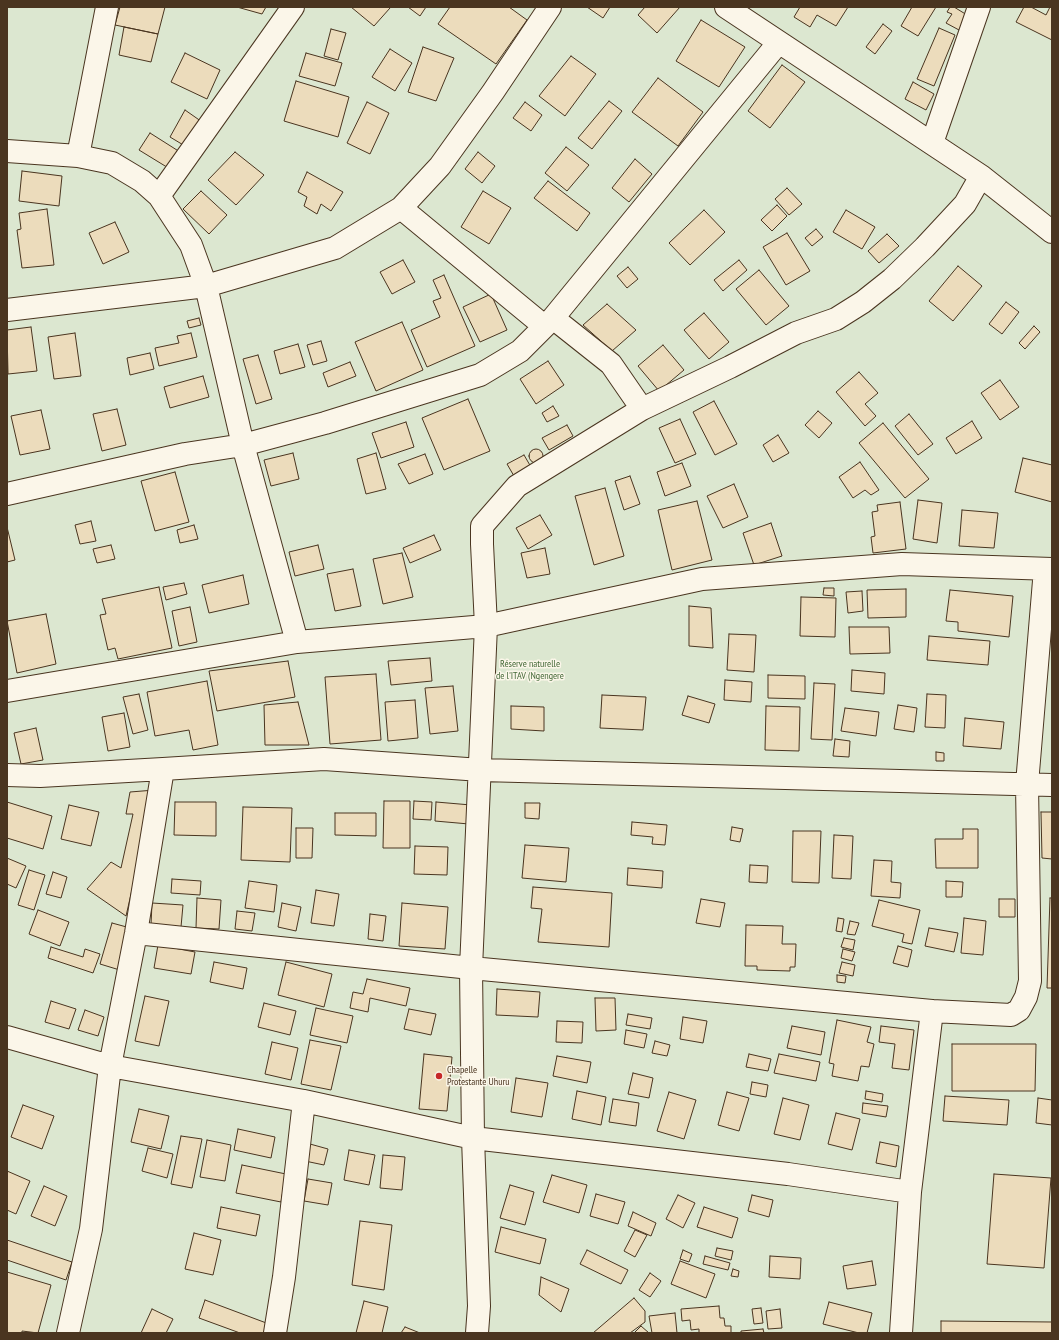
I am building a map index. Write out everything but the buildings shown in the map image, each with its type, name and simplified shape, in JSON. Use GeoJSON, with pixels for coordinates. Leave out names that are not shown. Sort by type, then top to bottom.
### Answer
{"type":"FeatureCollection","features":[{"type":"Feature","properties":{"kind":"street"},"geometry":{"type":"LineString","coordinates":[[78,156],[107,7]]}},
{"type":"Feature","properties":{"kind":"street"},"geometry":{"type":"LineString","coordinates":[[159,196],[293,7]]}},
{"type":"Feature","properties":{"kind":"street"},"geometry":{"type":"LineString","coordinates":[[7,310],[206,286],[335,248],[401,208],[440,166],[493,92],[550,7]]}},
{"type":"Feature","properties":{"kind":"street"},"geometry":{"type":"LineString","coordinates":[[726,7],[981,176],[1052,232]]}},
{"type":"Feature","properties":{"kind":"street"},"geometry":{"type":"LineString","coordinates":[[932,143],[979,7]]}},
{"type":"Feature","properties":{"kind":"street"},"geometry":{"type":"LineString","coordinates":[[7,494],[185,454],[243,445],[325,424],[480,375],[520,351],[548,322],[779,42]]}},
{"type":"Feature","properties":{"kind":"street"},"geometry":{"type":"LineString","coordinates":[[7,151],[78,156],[112,163],[142,181],[159,196],[191,245],[206,286],[243,445],[297,642]]}},
{"type":"Feature","properties":{"kind":"street"},"geometry":{"type":"LineString","coordinates":[[477,1333],[479,1306],[473,1138],[471,968],[481,770],[486,626],[482,526],[517,486],[642,409],[730,367],[796,333],[836,319],[863,302],[892,279],[925,247],[965,204],[981,176]]}},
{"type":"Feature","properties":{"kind":"street"},"geometry":{"type":"LineString","coordinates":[[401,208],[548,322],[611,364],[642,409]]}},
{"type":"Feature","properties":{"kind":"street"},"geometry":{"type":"LineString","coordinates":[[7,691],[297,642],[486,626],[702,578],[902,564],[1048,569],[1027,784],[1030,981],[1026,997],[1018,1010],[1011,1015],[932,1011],[471,968],[136,933]]}},
{"type":"Feature","properties":{"kind":"street"},"geometry":{"type":"LineString","coordinates":[[7,775],[40,776],[324,759],[481,770],[1052,785]]}},
{"type":"Feature","properties":{"kind":"street"},"geometry":{"type":"LineString","coordinates":[[68,1333],[91,1229],[110,1066],[136,933],[163,769]]}},
{"type":"Feature","properties":{"kind":"street"},"geometry":{"type":"LineString","coordinates":[[901,1333],[910,1192],[932,1011]]}},
{"type":"Feature","properties":{"kind":"street"},"geometry":{"type":"LineString","coordinates":[[7,1036],[110,1066],[304,1101],[473,1138],[788,1174],[910,1192]]}},
{"type":"Feature","properties":{"kind":"street"},"geometry":{"type":"LineString","coordinates":[[275,1333],[284,1277],[304,1101]]}},
{"type":"Feature","properties":{"kind":"green space","name":"Réserve naturelle de l'ITAV (Ngengere"},"geometry":{"type":"Polygon","coordinates":[[[7,7],[1052,7],[1052,1333],[7,1333],[7,7]]]}},
{"type":"Feature","properties":{"kind":"place","name":"Chapelle Protestante Uhuru"},"geometry":{"type":"Point","coordinates":[439,1076]}}]}
